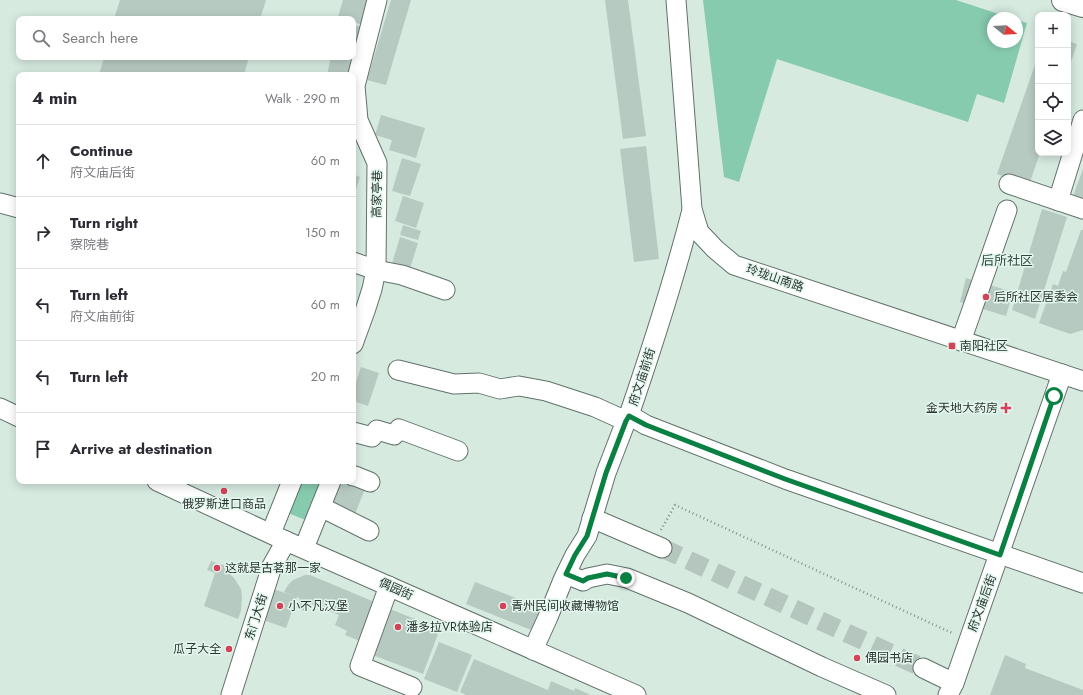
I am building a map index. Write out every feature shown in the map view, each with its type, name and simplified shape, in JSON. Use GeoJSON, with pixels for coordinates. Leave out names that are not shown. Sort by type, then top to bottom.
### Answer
{"type":"FeatureCollection","features":[{"type":"Feature","properties":{"kind":"main road"},"geometry":{"type":"LineString","coordinates":[[1063,0],[1083,6]]}},
{"type":"Feature","properties":{"kind":"street","name":"高家亭巷"},"geometry":{"type":"LineString","coordinates":[[356,82],[377,0]]}},
{"type":"Feature","properties":{"kind":"street","name":"玲珑山南路"},"geometry":{"type":"LineString","coordinates":[[676,0],[692,209],[699,232],[715,249],[734,265],[1083,381]]}},
{"type":"Feature","properties":{"kind":"street","name":"高家亭巷"},"geometry":{"type":"LineString","coordinates":[[356,97],[358,120],[377,163],[376,270],[366,311],[356,336]]}},
{"type":"Feature","properties":{"kind":"street"},"geometry":{"type":"LineString","coordinates":[[1058,200],[1083,120]]}},
{"type":"Feature","properties":{"kind":"street"},"geometry":{"type":"LineString","coordinates":[[1010,184],[1083,209]]}},
{"type":"Feature","properties":{"kind":"street"},"geometry":{"type":"LineString","coordinates":[[0,203],[16,207]]}},
{"type":"Feature","properties":{"kind":"street","name":"府文庙前街"},"geometry":{"type":"LineString","coordinates":[[533,650],[575,555],[587,536],[606,473],[628,418],[648,360],[679,260],[692,209]]}},
{"type":"Feature","properties":{"kind":"street"},"geometry":{"type":"LineString","coordinates":[[961,341],[1007,210]]}},
{"type":"Feature","properties":{"kind":"street"},"geometry":{"type":"LineString","coordinates":[[356,263],[376,270],[402,275],[444,290]]}},
{"type":"Feature","properties":{"kind":"street"},"geometry":{"type":"LineString","coordinates":[[398,370],[454,384],[479,383],[500,389],[519,386],[546,391],[628,418],[785,479],[1083,583]]}},
{"type":"Feature","properties":{"kind":"street","name":"府文庙后街"},"geometry":{"type":"LineString","coordinates":[[951,689],[1000,555],[1062,374]]}},
{"type":"Feature","properties":{"kind":"street"},"geometry":{"type":"LineString","coordinates":[[0,408],[16,416]]}},
{"type":"Feature","properties":{"kind":"street"},"geometry":{"type":"LineString","coordinates":[[356,433],[372,437],[377,430],[394,435],[399,429],[458,451]]}},
{"type":"Feature","properties":{"kind":"street","name":"偶园街"},"geometry":{"type":"LineString","coordinates":[[164,484],[626,693]]}},
{"type":"Feature","properties":{"kind":"street"},"geometry":{"type":"LineString","coordinates":[[279,537],[291,484]]}},
{"type":"Feature","properties":{"kind":"street"},"geometry":{"type":"LineString","coordinates":[[304,548],[330,484]]}},
{"type":"Feature","properties":{"kind":"street"},"geometry":{"type":"LineString","coordinates":[[321,507],[369,531]]}},
{"type":"Feature","properties":{"kind":"street"},"geometry":{"type":"LineString","coordinates":[[592,518],[657,546]]}},
{"type":"Feature","properties":{"kind":"street","name":"东门大街"},"geometry":{"type":"LineString","coordinates":[[231,695],[272,566],[279,537]]}},
{"type":"Feature","properties":{"kind":"street"},"geometry":{"type":"LineString","coordinates":[[566,574],[583,581],[588,578],[607,574],[626,578],[688,603],[886,695]]}},
{"type":"Feature","properties":{"kind":"street"},"geometry":{"type":"LineString","coordinates":[[389,586],[360,666],[412,687]]}},
{"type":"Feature","properties":{"kind":"street"},"geometry":{"type":"LineString","coordinates":[[924,668],[951,689]]}},
{"type":"Feature","properties":{"kind":"path"},"geometry":{"type":"LineString","coordinates":[[657,546],[675,505],[969,641]]}},
{"type":"Feature","properties":{"kind":"green space"},"geometry":{"type":"Polygon","coordinates":[[[703,0],[956,0],[993,12],[987,12],[987,48],[1020,48],[1004,103],[977,94],[968,122],[777,59],[739,182],[724,177],[703,0]]]}},
{"type":"Feature","properties":{"kind":"green space"},"geometry":{"type":"Polygon","coordinates":[[[1023,22],[1027,23],[1023,37],[1023,22]]]}},
{"type":"Feature","properties":{"kind":"green space"},"geometry":{"type":"Polygon","coordinates":[[[299,484],[321,484],[308,521],[288,513],[299,484]]]}},
{"type":"Feature","properties":{"kind":"building"},"geometry":{"type":"Polygon","coordinates":[[[120,0],[266,0],[261,16],[115,16],[120,0]]]}},
{"type":"Feature","properties":{"kind":"building"},"geometry":{"type":"Polygon","coordinates":[[[343,0],[371,0],[363,25],[356,23],[356,16],[338,16],[343,0]]]}},
{"type":"Feature","properties":{"kind":"building"},"geometry":{"type":"Polygon","coordinates":[[[391,0],[411,0],[386,85],[367,80],[391,0]]]}},
{"type":"Feature","properties":{"kind":"building"},"geometry":{"type":"Polygon","coordinates":[[[605,0],[628,0],[646,136],[623,139],[605,0]]]}},
{"type":"Feature","properties":{"kind":"building"},"geometry":{"type":"Polygon","coordinates":[[[356,26],[365,28],[356,56],[356,26]]]}},
{"type":"Feature","properties":{"kind":"building"},"geometry":{"type":"Polygon","coordinates":[[[1071,42],[1077,44],[1071,62],[1071,42]]]}},
{"type":"Feature","properties":{"kind":"building"},"geometry":{"type":"Polygon","coordinates":[[[357,58],[354,72],[328,72],[330,60],[356,60],[357,58]]]}},
{"type":"Feature","properties":{"kind":"building"},"geometry":{"type":"Polygon","coordinates":[[[103,60],[248,60],[245,72],[100,72],[103,60]]]}},
{"type":"Feature","properties":{"kind":"building"},"geometry":{"type":"Polygon","coordinates":[[[1035,65],[1035,156],[1039,156],[1029,185],[997,174],[1035,65]]]}},
{"type":"Feature","properties":{"kind":"building"},"geometry":{"type":"Polygon","coordinates":[[[381,115],[425,128],[416,158],[389,150],[392,140],[375,135],[381,115]]]}},
{"type":"Feature","properties":{"kind":"building"},"geometry":{"type":"Polygon","coordinates":[[[646,146],[659,259],[634,262],[620,149],[646,146]]]}},
{"type":"Feature","properties":{"kind":"building"},"geometry":{"type":"Polygon","coordinates":[[[402,158],[421,164],[410,196],[392,191],[402,158]]]}},
{"type":"Feature","properties":{"kind":"building"},"geometry":{"type":"Polygon","coordinates":[[[1083,169],[1083,200],[1073,196],[1083,169]]]}},
{"type":"Feature","properties":{"kind":"building"},"geometry":{"type":"Polygon","coordinates":[[[356,175],[360,177],[356,190],[356,175]]]}},
{"type":"Feature","properties":{"kind":"building"},"geometry":{"type":"Polygon","coordinates":[[[403,196],[424,203],[416,228],[395,221],[403,196]]]}},
{"type":"Feature","properties":{"kind":"building"},"geometry":{"type":"Polygon","coordinates":[[[1042,209],[1067,217],[1035,319],[1012,310],[1042,209]]]}},
{"type":"Feature","properties":{"kind":"building"},"geometry":{"type":"Polygon","coordinates":[[[403,225],[421,231],[418,240],[400,235],[403,225]]]}},
{"type":"Feature","properties":{"kind":"building"},"geometry":{"type":"Polygon","coordinates":[[[1081,230],[1083,230],[1083,330],[1070,334],[1039,323],[1053,284],[1058,286],[1063,271],[1066,272],[1081,230]]]}},
{"type":"Feature","properties":{"kind":"building"},"geometry":{"type":"Polygon","coordinates":[[[400,237],[418,243],[408,275],[390,270],[400,237]]]}},
{"type":"Feature","properties":{"kind":"building","name":"后所社区居委会"},"geometry":{"type":"Polygon","coordinates":[[[966,278],[1013,292],[1006,316],[960,302],[966,278]]]}},
{"type":"Feature","properties":{"kind":"building"},"geometry":{"type":"Polygon","coordinates":[[[361,367],[379,373],[368,406],[356,402],[356,382],[361,367]]]}},
{"type":"Feature","properties":{"kind":"building"},"geometry":{"type":"Polygon","coordinates":[[[341,484],[354,484],[365,489],[353,519],[331,509],[341,484]]]}},
{"type":"Feature","properties":{"kind":"building"},"geometry":{"type":"Polygon","coordinates":[[[211,561],[226,566],[225,571],[234,578],[241,589],[241,611],[238,619],[204,606],[215,573],[207,570],[211,561]]]}},
{"type":"Feature","properties":{"kind":"building"},"geometry":{"type":"Polygon","coordinates":[[[305,575],[310,575],[377,603],[362,642],[345,635],[347,631],[335,625],[339,615],[308,603],[305,611],[296,608],[300,598],[297,597],[286,628],[263,620],[273,589],[295,596],[284,592],[293,580],[305,575]]]}},
{"type":"Feature","properties":{"kind":"building","name":"青州民间收藏博物馆"},"geometry":{"type":"Polygon","coordinates":[[[475,582],[541,608],[531,630],[466,604],[475,582]]]}},
{"type":"Feature","properties":{"kind":"building"},"geometry":{"type":"Polygon","coordinates":[[[385,607],[415,619],[412,624],[438,634],[423,674],[367,653],[385,607]]]}},
{"type":"Feature","properties":{"kind":"building"},"geometry":{"type":"Polygon","coordinates":[[[439,642],[472,655],[457,692],[424,679],[439,642]]]}},
{"type":"Feature","properties":{"kind":"building"},"geometry":{"type":"Polygon","coordinates":[[[1005,655],[1026,664],[1025,668],[1083,690],[1083,695],[990,695],[1005,655]]]}},
{"type":"Feature","properties":{"kind":"building"},"geometry":{"type":"Polygon","coordinates":[[[474,659],[548,690],[551,681],[574,691],[575,688],[591,695],[466,695],[460,692],[474,659]]]}},
{"type":"Feature","properties":{"kind":"tunnel"},"geometry":{"type":"LineString","coordinates":[[662,548],[923,668]]}},
{"type":"Feature","properties":{"kind":"place","name":"后所社区居委会"},"geometry":{"type":"Point","coordinates":[986,297]}},
{"type":"Feature","properties":{"kind":"place","name":"南阳社区"},"geometry":{"type":"Point","coordinates":[952,346]}},
{"type":"Feature","properties":{"kind":"place","name":"金天地大药房"},"geometry":{"type":"Point","coordinates":[1006,408]}},
{"type":"Feature","properties":{"kind":"place","name":"俄罗斯进口商品"},"geometry":{"type":"Point","coordinates":[224,491]}},
{"type":"Feature","properties":{"kind":"place","name":"这就是古茗那一家"},"geometry":{"type":"Point","coordinates":[217,568]}},
{"type":"Feature","properties":{"kind":"place","name":"小不凡汉堡"},"geometry":{"type":"Point","coordinates":[280,606]}},
{"type":"Feature","properties":{"kind":"place","name":"青州民间收藏博物馆"},"geometry":{"type":"Point","coordinates":[503,606]}},
{"type":"Feature","properties":{"kind":"place","name":"潘多拉VR体验店"},"geometry":{"type":"Point","coordinates":[398,627]}},
{"type":"Feature","properties":{"kind":"place","name":"瓜子大全"},"geometry":{"type":"Point","coordinates":[229,649]}},
{"type":"Feature","properties":{"kind":"place","name":"偶园书店"},"geometry":{"type":"Point","coordinates":[857,658]}},
{"type":"Feature","properties":{"kind":"district","name":"后所社区"},"geometry":{"type":"Point","coordinates":[1007,260]}},
{"type":"Feature","properties":{"kind":"route"},"geometry":{"type":"LineString","coordinates":[[626,578],[607,574],[588,578],[583,581],[566,574],[575,555],[587,536],[606,473],[629,416],[646,425],[785,479],[1000,555],[1054,396]]}}]}
